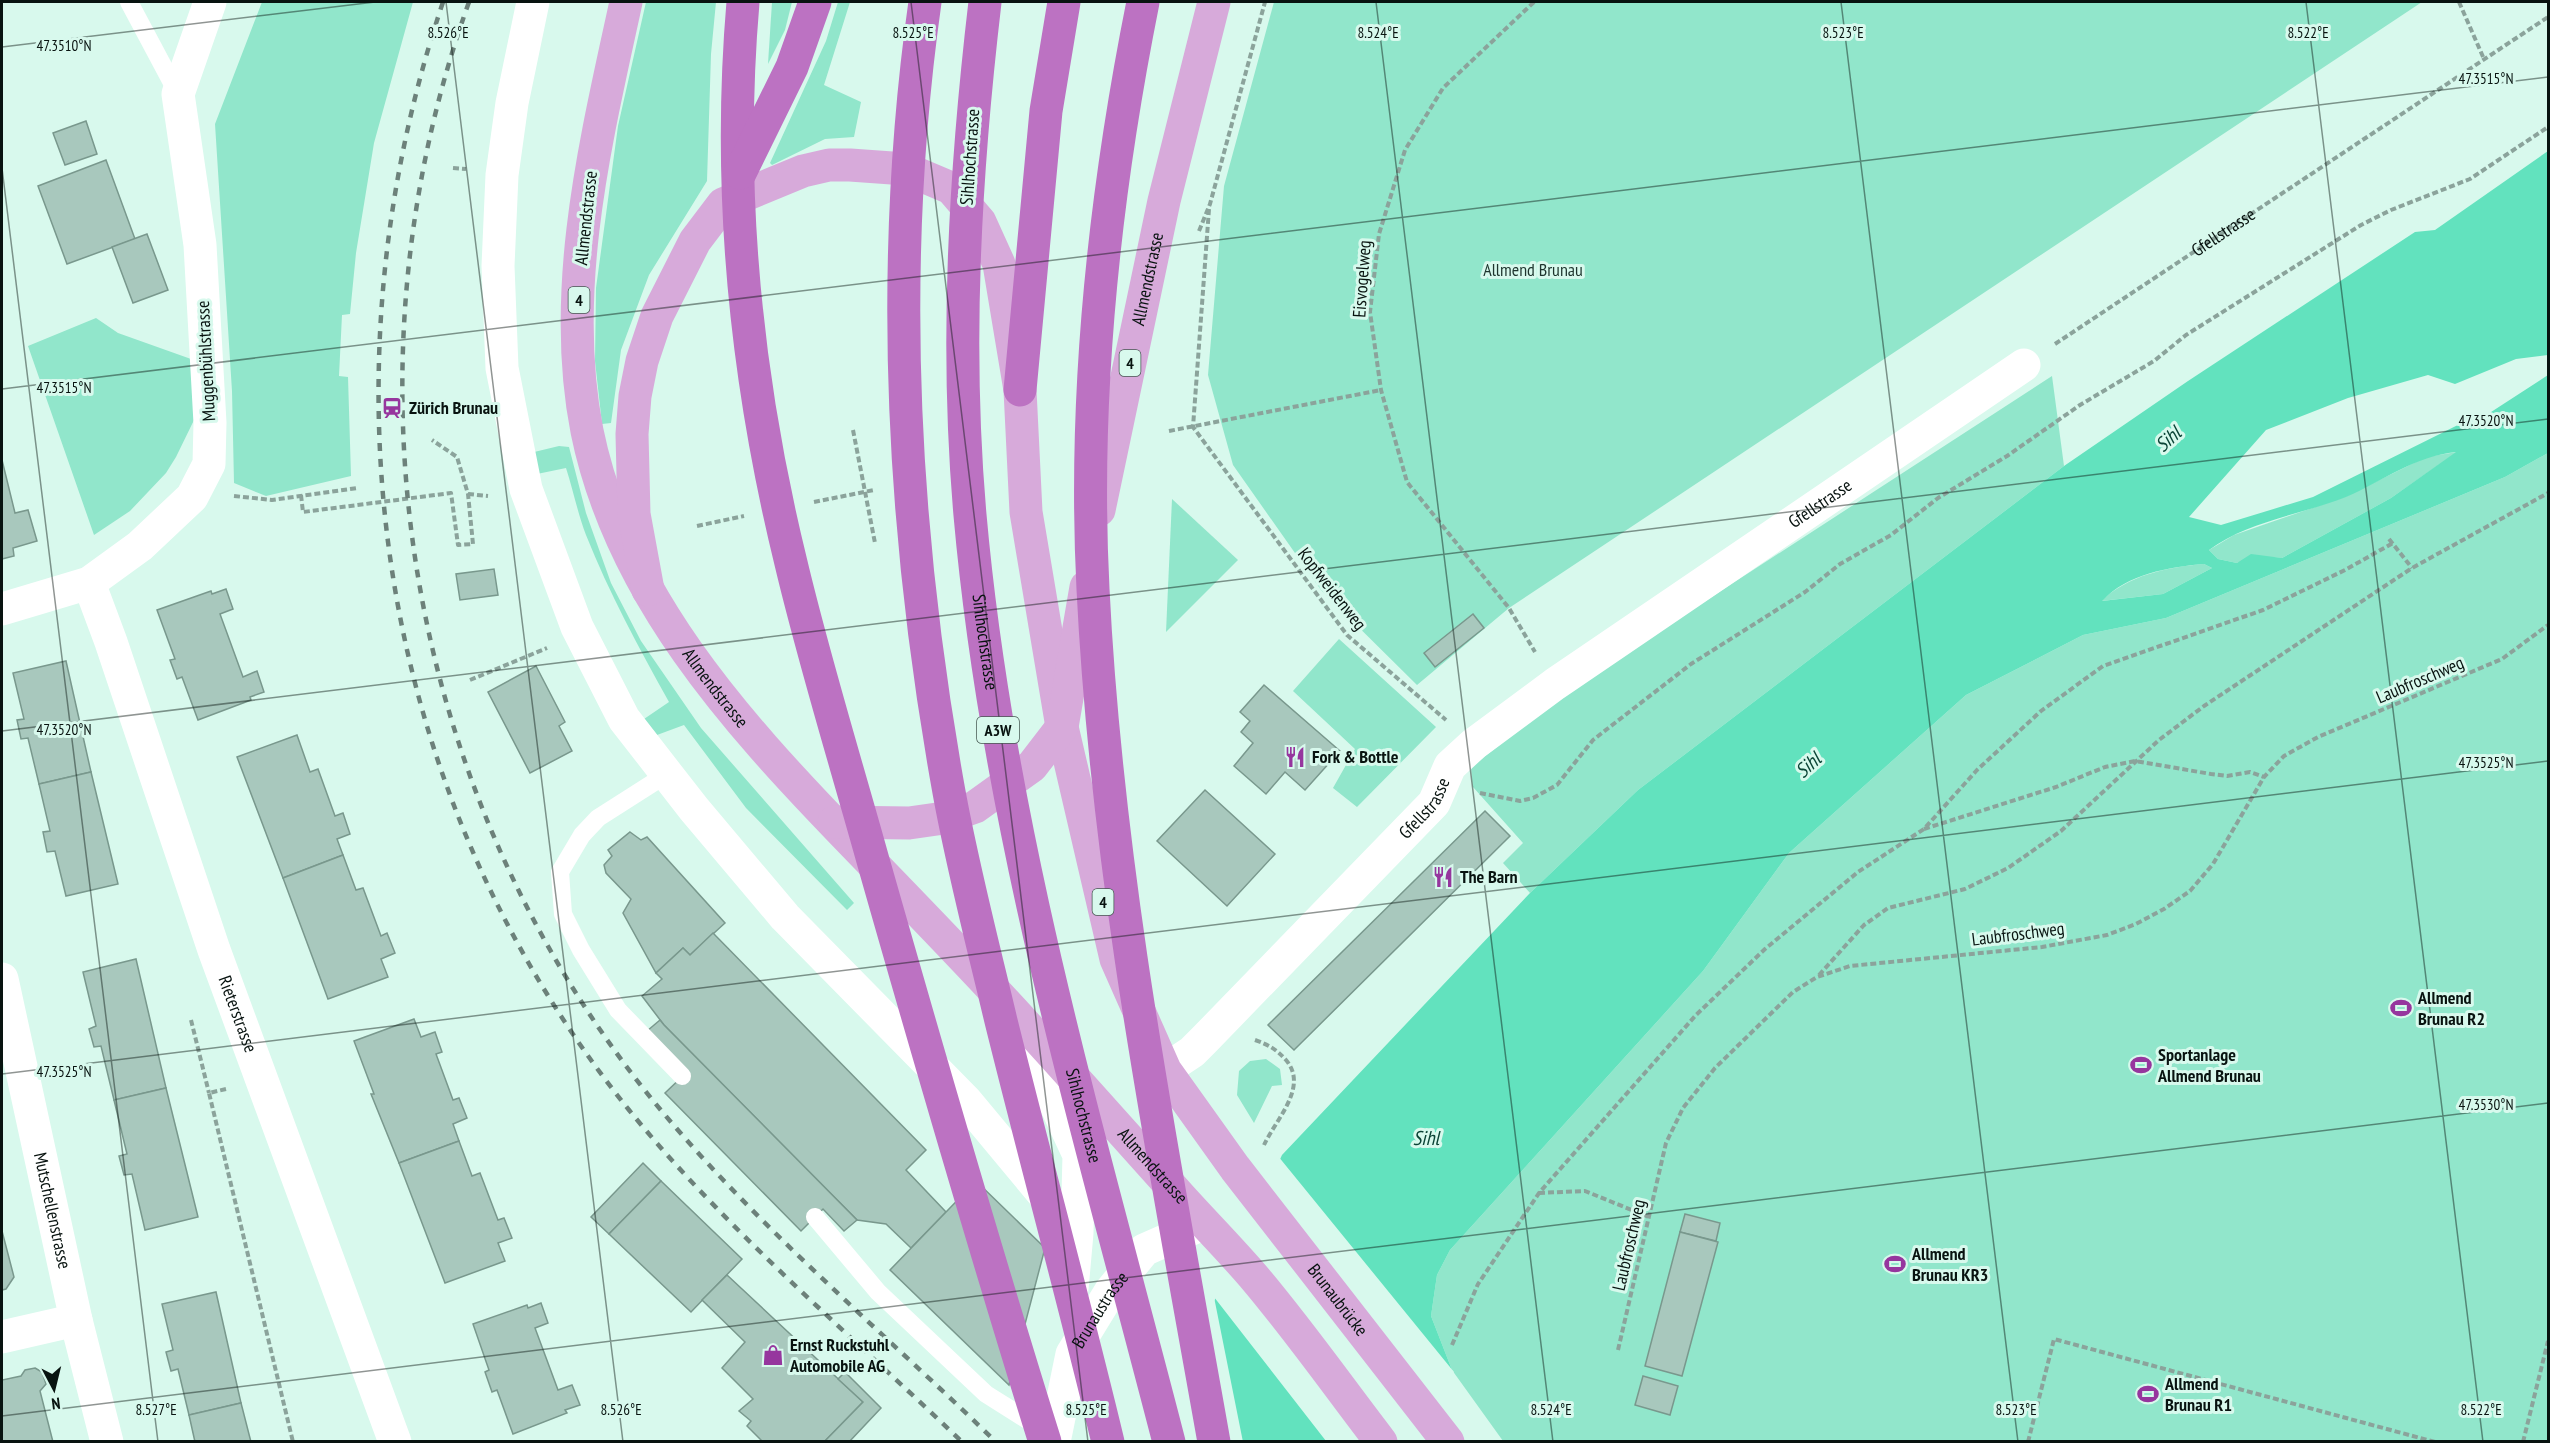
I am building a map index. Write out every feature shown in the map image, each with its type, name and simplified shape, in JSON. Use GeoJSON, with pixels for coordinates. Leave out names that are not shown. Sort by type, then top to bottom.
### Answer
{"type":"FeatureCollection","features":[{"type":"Feature","properties":{"kind":"highway"},"geometry":{"type":"LineString","coordinates":[[743,2],[737,148],[742,264],[758,388],[790,559],[964,1179],[1045,1442]]}},
{"type":"Feature","properties":{"kind":"highway"},"geometry":{"type":"LineString","coordinates":[[723,204],[781,92],[814,2]]}},
{"type":"Feature","properties":{"kind":"highway"},"geometry":{"type":"LineString","coordinates":[[925,2],[911,138],[905,256],[905,360],[909,466],[918,582],[936,716],[973,910],[1108,1442]]}},
{"type":"Feature","properties":{"kind":"highway","name":"Sihlhochstrasse"},"geometry":{"type":"LineString","coordinates":[[985,2],[966,192],[963,295],[964,403],[981,621],[998,736],[1041,942],[1169,1442]]}},
{"type":"Feature","properties":{"kind":"highway"},"geometry":{"type":"LineString","coordinates":[[1020,390],[1046,111],[1064,2]]}},
{"type":"Feature","properties":{"kind":"highway"},"geometry":{"type":"LineString","coordinates":[[1143,2],[1119,136],[1102,267],[1092,431],[1092,587],[1106,763],[1118,869],[1138,1004],[1214,1442]]}},
{"type":"Feature","properties":{"kind":"main road","name":"Allmendstrasse"},"geometry":{"type":"LineString","coordinates":[[626,2],[592,163],[582,243],[578,306],[579,356],[582,402],[595,463],[621,533],[648,590],[690,657],[747,730],[1012,1010],[1205,1223]]}},
{"type":"Feature","properties":{"kind":"main road","name":"Allmendstrasse"},"geometry":{"type":"LineString","coordinates":[[1214,2],[1164,201],[1101,496],[1062,727],[1116,959],[1165,1070],[1234,1168]]}},
{"type":"Feature","properties":{"kind":"main road"},"geometry":{"type":"LineString","coordinates":[[648,590],[633,514],[632,443],[635,396],[642,361],[657,316],[695,241],[723,204],[803,171],[829,165],[906,169],[951,188],[980,222],[999,264],[1020,390],[1026,512],[1062,727],[1032,766],[975,807],[944,818],[909,823],[832,822]]}},
{"type":"Feature","properties":{"kind":"main road","name":"Brunaubrücke"},"geometry":{"type":"LineString","coordinates":[[1234,1168],[1445,1436]]}},
{"type":"Feature","properties":{"kind":"main road","name":"4"},"geometry":{"type":"LineString","coordinates":[[1205,1223],[1300,1334],[1381,1442]]}},
{"type":"Feature","properties":{"kind":"street","name":"Muggenbühlstrasse"},"geometry":{"type":"LineString","coordinates":[[2,609],[89,583],[140,546],[192,497],[209,464],[210,423],[200,245],[178,94],[210,2]]}},
{"type":"Feature","properties":{"kind":"street"},"geometry":{"type":"LineString","coordinates":[[533,2],[512,103],[502,175],[498,266],[502,368],[526,489],[577,627],[624,719],[693,809],[785,916],[966,1101],[1077,1233]]}},
{"type":"Feature","properties":{"kind":"street","name":"Gfellstrasse"},"geometry":{"type":"LineString","coordinates":[[1165,1070],[1192,1052],[1434,803],[1450,766],[1474,744],[1555,684],[2024,365]]}},
{"type":"Feature","properties":{"kind":"street","name":"Rieterstrasse"},"geometry":{"type":"LineString","coordinates":[[89,583],[111,642],[214,950],[395,1442]]}},
{"type":"Feature","properties":{"kind":"street","name":"Mutschellenstrasse"},"geometry":{"type":"LineString","coordinates":[[2,979],[76,1320],[107,1442]]}},
{"type":"Feature","properties":{"kind":"street"},"geometry":{"type":"LineString","coordinates":[[1012,1010],[1079,1155],[1077,1233],[1071,1286],[1072,1354]]}},
{"type":"Feature","properties":{"kind":"street","name":"Brunaustrasse"},"geometry":{"type":"LineString","coordinates":[[1054,1442],[1072,1354],[1110,1292],[1144,1250],[1205,1223]]}},
{"type":"Feature","properties":{"kind":"street"},"geometry":{"type":"LineString","coordinates":[[2,1337],[76,1320]]}},
{"type":"Feature","properties":{"kind":"lane"},"geometry":{"type":"LineString","coordinates":[[129,2],[178,94]]}},
{"type":"Feature","properties":{"kind":"lane"},"geometry":{"type":"LineString","coordinates":[[667,774],[598,818],[582,835],[560,872],[563,914],[581,950],[618,1010],[682,1076]]}},
{"type":"Feature","properties":{"kind":"lane"},"geometry":{"type":"LineString","coordinates":[[815,1217],[878,1292],[986,1394],[1032,1420],[1054,1442]]}},
{"type":"Feature","properties":{"kind":"path"},"geometry":{"type":"LineString","coordinates":[[1197,236],[1210,204],[1265,2]]}},
{"type":"Feature","properties":{"kind":"path","name":"Eisvogelweg"},"geometry":{"type":"LineString","coordinates":[[1534,2],[1443,88],[1405,150],[1379,234],[1370,312],[1381,390],[1407,482],[1509,608],[1555,684]]}},
{"type":"Feature","properties":{"kind":"path"},"geometry":{"type":"LineString","coordinates":[[2459,2],[2484,59]]}},
{"type":"Feature","properties":{"kind":"path","name":"Gfellstrasse"},"geometry":{"type":"LineString","coordinates":[[2024,365],[2548,17]]}},
{"type":"Feature","properties":{"kind":"path"},"geometry":{"type":"LineString","coordinates":[[1442,785],[1520,801],[1533,798],[1557,785],[1593,740],[1691,664],[1805,592],[1840,564],[1891,535],[1938,498],[2007,456],[2080,405],[2154,361],[2186,335],[2361,225],[2391,210],[2470,179],[2548,128]]}},
{"type":"Feature","properties":{"kind":"path"},"geometry":{"type":"LineString","coordinates":[[1193,427],[1210,204]]}},
{"type":"Feature","properties":{"kind":"path"},"geometry":{"type":"LineString","coordinates":[[1169,431],[1381,390]]}},
{"type":"Feature","properties":{"kind":"path","name":"Kopfweidenweg"},"geometry":{"type":"LineString","coordinates":[[1193,427],[1347,635],[1474,744]]}},
{"type":"Feature","properties":{"kind":"path"},"geometry":{"type":"LineString","coordinates":[[853,430],[876,549]]}},
{"type":"Feature","properties":{"kind":"path"},"geometry":{"type":"LineString","coordinates":[[301,495],[303,512],[451,493],[458,545],[473,544],[468,494],[457,457],[432,441]]}},
{"type":"Feature","properties":{"kind":"path"},"geometry":{"type":"LineString","coordinates":[[228,495],[272,500],[357,488]]}},
{"type":"Feature","properties":{"kind":"path"},"geometry":{"type":"LineString","coordinates":[[1817,976],[1864,925],[1888,908],[1965,889],[2008,868],[2061,831],[2135,761],[2204,706],[2412,568],[2548,493]]}},
{"type":"Feature","properties":{"kind":"path"},"geometry":{"type":"LineString","coordinates":[[468,494],[496,496]]}},
{"type":"Feature","properties":{"kind":"path"},"geometry":{"type":"LineString","coordinates":[[697,526],[754,514]]}},
{"type":"Feature","properties":{"kind":"path"},"geometry":{"type":"LineString","coordinates":[[2389,539],[2412,568]]}},
{"type":"Feature","properties":{"kind":"path"},"geometry":{"type":"LineString","coordinates":[[1452,1345],[1478,1284],[1539,1193],[1696,1015],[1765,949],[1858,872],[1924,829],[1977,770],[2041,711],[2103,666],[2263,610],[2345,570],[2393,543]]}},
{"type":"Feature","properties":{"kind":"path","name":"Laubfroschweg"},"geometry":{"type":"LineString","coordinates":[[1618,1350],[1666,1143],[1683,1108],[1715,1068],[1793,992],[1817,976],[1850,966],[2042,947],[2107,935],[2136,924],[2164,909],[2190,891],[2213,864],[2264,777],[2284,756],[2318,737],[2502,659],[2548,625]]}},
{"type":"Feature","properties":{"kind":"path"},"geometry":{"type":"LineString","coordinates":[[470,680],[555,645]]}},
{"type":"Feature","properties":{"kind":"path"},"geometry":{"type":"LineString","coordinates":[[1924,829],[2056,787],[2105,767],[2135,761],[2227,776],[2250,772],[2264,777]]}},
{"type":"Feature","properties":{"kind":"path"},"geometry":{"type":"LineString","coordinates":[[191,1020],[293,1442]]}},
{"type":"Feature","properties":{"kind":"path"},"geometry":{"type":"LineString","coordinates":[[209,1092],[262,1082]]}},
{"type":"Feature","properties":{"kind":"path"},"geometry":{"type":"LineString","coordinates":[[1539,1193],[1585,1191],[1649,1218]]}},
{"type":"Feature","properties":{"kind":"path"},"geometry":{"type":"LineString","coordinates":[[2028,1442],[2054,1339],[2435,1442]]}},
{"type":"Feature","properties":{"kind":"path"},"geometry":{"type":"LineString","coordinates":[[2523,1442],[2548,1341]]}},
{"type":"Feature","properties":{"kind":"green space"},"geometry":{"type":"Polygon","coordinates":[[[262,2],[413,2],[374,143],[356,253],[350,314],[342,315],[339,376],[348,377],[351,476],[266,496],[234,483],[232,391],[215,124],[262,2]]]}},
{"type":"Feature","properties":{"kind":"green space"},"geometry":{"type":"Polygon","coordinates":[[[646,2],[716,2],[711,54],[707,181],[649,275],[621,350],[611,423],[602,424],[595,361],[596,288],[618,126],[646,2]]]}},
{"type":"Feature","properties":{"kind":"green space"},"geometry":{"type":"Polygon","coordinates":[[[772,2],[792,2],[785,30],[768,64],[772,2]]]}},
{"type":"Feature","properties":{"kind":"green space"},"geometry":{"type":"Polygon","coordinates":[[[838,2],[850,2],[824,85],[861,102],[854,137],[825,139],[772,165],[770,163],[826,41],[838,2]]]}},
{"type":"Feature","properties":{"kind":"green space","name":"Allmend Brunau"},"geometry":{"type":"Polygon","coordinates":[[[1274,2],[2422,2],[1509,608],[1417,685],[1321,590],[1233,465],[1208,375],[1224,186],[1274,2]]]}},
{"type":"Feature","properties":{"kind":"green space"},"geometry":{"type":"Polygon","coordinates":[[[96,318],[118,333],[191,359],[195,418],[166,473],[130,511],[94,535],[28,346],[96,318]]]}},
{"type":"Feature","properties":{"kind":"green space"},"geometry":{"type":"Polygon","coordinates":[[[2052,376],[2064,466],[1638,790],[1530,893],[1503,863],[1523,843],[1473,787],[1471,767],[1547,708],[1670,624],[2052,376]]]}},
{"type":"Feature","properties":{"kind":"green space"},"geometry":{"type":"Polygon","coordinates":[[[559,446],[569,447],[586,513],[611,583],[641,641],[701,728],[854,903],[847,910],[746,808],[684,725],[657,735],[644,719],[669,702],[604,578],[583,527],[566,468],[537,474],[530,453],[559,446]]]}},
{"type":"Feature","properties":{"kind":"green space"},"geometry":{"type":"Polygon","coordinates":[[[2457,452],[2391,498],[2282,558],[2255,556],[2237,563],[2218,559],[2209,550],[2234,535],[2347,496],[2426,457],[2457,452]]]}},
{"type":"Feature","properties":{"kind":"green space","name":"Sportanlage Allmend Brunau"},"geometry":{"type":"Polygon","coordinates":[[[2548,453],[2548,1441],[1503,1441],[1452,1370],[1431,1316],[1437,1275],[1450,1250],[1703,971],[1789,853],[1966,695],[2083,635],[2166,618],[2505,477],[2548,453]]]}},
{"type":"Feature","properties":{"kind":"green space"},"geometry":{"type":"Polygon","coordinates":[[[1172,499],[1238,560],[1166,632],[1172,499]]]}},
{"type":"Feature","properties":{"kind":"green space"},"geometry":{"type":"Polygon","coordinates":[[[2204,564],[2212,568],[2163,594],[2101,601],[2124,585],[2149,574],[2176,567],[2204,564]]]}},
{"type":"Feature","properties":{"kind":"green space"},"geometry":{"type":"Polygon","coordinates":[[[1339,639],[1436,727],[1357,807],[1333,788],[1355,749],[1293,691],[1339,639]]]}},
{"type":"Feature","properties":{"kind":"green space"},"geometry":{"type":"Polygon","coordinates":[[[1266,1059],[1280,1069],[1282,1085],[1272,1086],[1254,1123],[1237,1095],[1239,1071],[1250,1061],[1266,1059]]]}},
{"type":"Feature","properties":{"kind":"water","name":"Sihl"},"geometry":{"type":"Polygon","coordinates":[[[2548,151],[2548,355],[2516,359],[2455,384],[2428,375],[2348,398],[2266,430],[2189,517],[2221,525],[2313,497],[2480,414],[2488,414],[2548,375],[2548,453],[2505,477],[2166,618],[2083,635],[1966,695],[1789,853],[1703,971],[1450,1250],[1437,1275],[1431,1316],[1452,1370],[1406,1441],[1142,1442],[1210,1310],[1282,1155],[1530,893],[1638,790],[2064,466],[2188,381],[2415,232],[2435,230],[2548,151]],[[2456,452],[2427,458],[2346,497],[2257,525],[2224,540],[2209,550],[2218,559],[2237,563],[2251,554],[2282,558],[2391,498],[2456,452]],[[2204,564],[2177,567],[2136,578],[2112,592],[2102,601],[2163,594],[2212,568],[2204,564]]]}},
{"type":"Feature","properties":{"kind":"pier"},"geometry":{"type":"Polygon","coordinates":[[[1278,1156],[1454,1372],[1410,1442],[1326,1441],[1214,1297],[1243,1442],[1139,1441],[1142,1422],[1207,1308],[1278,1156]]]}},
{"type":"Feature","properties":{"kind":"building"},"geometry":{"type":"Polygon","coordinates":[[[86,121],[97,154],[65,165],[53,133],[86,121]]]}},
{"type":"Feature","properties":{"kind":"building"},"geometry":{"type":"Polygon","coordinates":[[[106,160],[135,239],[67,264],[38,186],[106,160]]]}},
{"type":"Feature","properties":{"kind":"building"},"geometry":{"type":"Polygon","coordinates":[[[147,234],[168,290],[133,303],[112,247],[147,234]]]}},
{"type":"Feature","properties":{"kind":"building"},"geometry":{"type":"Polygon","coordinates":[[[2,460],[15,513],[28,510],[37,541],[13,548],[14,556],[2,559],[2,460]]]}},
{"type":"Feature","properties":{"kind":"building"},"geometry":{"type":"Polygon","coordinates":[[[494,569],[498,595],[460,600],[456,574],[494,569]]]}},
{"type":"Feature","properties":{"kind":"building"},"geometry":{"type":"Polygon","coordinates":[[[226,589],[233,609],[220,614],[243,677],[257,671],[264,692],[250,697],[251,700],[198,720],[182,677],[177,679],[170,660],[175,659],[157,610],[211,591],[212,594],[226,589]]]}},
{"type":"Feature","properties":{"kind":"building"},"geometry":{"type":"Polygon","coordinates":[[[1473,614],[1484,628],[1435,667],[1424,653],[1473,614]]]}},
{"type":"Feature","properties":{"kind":"building"},"geometry":{"type":"Polygon","coordinates":[[[66,661],[91,772],[39,784],[28,738],[21,739],[17,720],[24,719],[13,673],[66,661]]]}},
{"type":"Feature","properties":{"kind":"building"},"geometry":{"type":"Polygon","coordinates":[[[536,666],[565,722],[559,726],[572,751],[530,773],[488,692],[536,666]]]}},
{"type":"Feature","properties":{"kind":"building"},"geometry":{"type":"Polygon","coordinates":[[[1264,685],[1340,751],[1305,790],[1285,772],[1266,794],[1234,766],[1253,743],[1241,732],[1250,721],[1240,712],[1264,685]]]}},
{"type":"Feature","properties":{"kind":"building"},"geometry":{"type":"Polygon","coordinates":[[[297,735],[310,772],[318,769],[335,816],[343,813],[350,834],[337,839],[343,855],[283,878],[237,757],[297,735]]]}},
{"type":"Feature","properties":{"kind":"building"},"geometry":{"type":"Polygon","coordinates":[[[91,772],[118,884],[66,896],[55,851],[47,852],[43,832],[50,831],[39,784],[91,772]]]}},
{"type":"Feature","properties":{"kind":"building"},"geometry":{"type":"Polygon","coordinates":[[[1205,790],[1275,854],[1227,906],[1157,841],[1205,790]]]}},
{"type":"Feature","properties":{"kind":"building"},"geometry":{"type":"Polygon","coordinates":[[[1485,811],[1510,836],[1294,1050],[1268,1025],[1485,811]]]}},
{"type":"Feature","properties":{"kind":"building"},"geometry":{"type":"Polygon","coordinates":[[[630,832],[641,840],[647,837],[725,923],[690,955],[683,948],[656,973],[623,913],[631,899],[606,873],[604,865],[612,856],[608,850],[630,832]]]}},
{"type":"Feature","properties":{"kind":"building"},"geometry":{"type":"Polygon","coordinates":[[[343,855],[356,890],[363,888],[381,936],[387,933],[395,953],[381,959],[388,977],[328,999],[283,878],[343,855]]]}},
{"type":"Feature","properties":{"kind":"building"},"geometry":{"type":"Polygon","coordinates":[[[713,933],[926,1150],[906,1170],[946,1212],[911,1248],[886,1224],[857,1220],[664,1025],[642,996],[662,979],[656,973],[683,948],[690,955],[713,933]]]}},
{"type":"Feature","properties":{"kind":"building"},"geometry":{"type":"Polygon","coordinates":[[[136,959],[166,1088],[114,1100],[101,1046],[94,1047],[89,1029],[96,1026],[83,972],[136,959]]]}},
{"type":"Feature","properties":{"kind":"building"},"geometry":{"type":"Polygon","coordinates":[[[414,1019],[421,1037],[435,1032],[442,1052],[436,1054],[453,1100],[459,1098],[467,1118],[453,1124],[459,1141],[399,1163],[371,1094],[374,1094],[354,1041],[414,1019]]]}},
{"type":"Feature","properties":{"kind":"building"},"geometry":{"type":"Polygon","coordinates":[[[660,1020],[857,1220],[844,1231],[823,1209],[801,1231],[665,1093],[687,1072],[647,1031],[660,1020]]]}},
{"type":"Feature","properties":{"kind":"building"},"geometry":{"type":"Polygon","coordinates":[[[166,1088],[198,1217],[145,1230],[132,1174],[124,1175],[119,1156],[127,1154],[114,1100],[166,1088]]]}},
{"type":"Feature","properties":{"kind":"building"},"geometry":{"type":"Polygon","coordinates":[[[459,1141],[472,1176],[480,1173],[498,1220],[504,1218],[512,1238],[498,1243],[505,1261],[445,1283],[399,1163],[459,1141]]]}},
{"type":"Feature","properties":{"kind":"building"},"geometry":{"type":"Polygon","coordinates":[[[643,1163],[661,1181],[609,1234],[591,1217],[643,1163]]]}},
{"type":"Feature","properties":{"kind":"building"},"geometry":{"type":"Polygon","coordinates":[[[661,1181],[742,1259],[691,1312],[609,1234],[661,1181]]]}},
{"type":"Feature","properties":{"kind":"building"},"geometry":{"type":"Polygon","coordinates":[[[976,1181],[1045,1248],[1009,1385],[890,1270],[976,1181]]]}},
{"type":"Feature","properties":{"kind":"building"},"geometry":{"type":"Polygon","coordinates":[[[1685,1214],[1720,1223],[1716,1241],[1680,1232],[1685,1214]]]}},
{"type":"Feature","properties":{"kind":"building"},"geometry":{"type":"Polygon","coordinates":[[[2,1231],[14,1277],[6,1289],[2,1290],[2,1231]]]}},
{"type":"Feature","properties":{"kind":"building"},"geometry":{"type":"Polygon","coordinates":[[[1680,1232],[1718,1242],[1682,1376],[1645,1366],[1680,1232]]]}},
{"type":"Feature","properties":{"kind":"building","name":"Ernst Ruckstuhl Automobile AG"},"geometry":{"type":"Polygon","coordinates":[[[727,1275],[863,1402],[824,1442],[763,1442],[747,1426],[751,1421],[739,1411],[753,1399],[722,1368],[745,1342],[702,1300],[727,1275]]]}},
{"type":"Feature","properties":{"kind":"building"},"geometry":{"type":"Polygon","coordinates":[[[216,1292],[241,1403],[189,1415],[178,1369],[171,1371],[166,1352],[173,1350],[162,1304],[216,1292]]]}},
{"type":"Feature","properties":{"kind":"building"},"geometry":{"type":"Polygon","coordinates":[[[541,1303],[548,1323],[535,1328],[558,1390],[572,1385],[580,1405],[565,1410],[567,1413],[513,1434],[497,1390],[492,1392],[485,1372],[489,1370],[473,1324],[527,1305],[528,1308],[541,1303]]]}},
{"type":"Feature","properties":{"kind":"building"},"geometry":{"type":"Polygon","coordinates":[[[35,1368],[42,1372],[46,1384],[40,1391],[53,1442],[2,1442],[2,1380],[21,1376],[25,1370],[35,1368]]]}},
{"type":"Feature","properties":{"kind":"building"},"geometry":{"type":"Polygon","coordinates":[[[845,1372],[881,1408],[849,1442],[824,1442],[863,1402],[838,1379],[845,1372]]]}},
{"type":"Feature","properties":{"kind":"building"},"geometry":{"type":"Polygon","coordinates":[[[1643,1376],[1678,1386],[1670,1415],[1635,1405],[1643,1376]]]}},
{"type":"Feature","properties":{"kind":"building"},"geometry":{"type":"Polygon","coordinates":[[[241,1403],[251,1442],[195,1442],[189,1415],[241,1403]]]}},
{"type":"Feature","properties":{"kind":"railway"},"geometry":{"type":"LineString","coordinates":[[443,2],[404,145],[383,290],[379,436],[394,580],[425,721],[475,858],[543,988],[629,1110],[667,1155],[748,1240],[962,1442]]}},
{"type":"Feature","properties":{"kind":"railway"},"geometry":{"type":"LineString","coordinates":[[469,2],[429,143],[407,287],[403,432],[418,576],[451,718],[501,854],[569,983],[655,1103],[694,1149],[777,1235],[996,1442]]}},
{"type":"Feature","properties":{"kind":"place","name":"Zürich Brunau"},"geometry":{"type":"Point","coordinates":[392,408]}},
{"type":"Feature","properties":{"kind":"place","name":"Fork & Bottle"},"geometry":{"type":"Point","coordinates":[1295,757]}},
{"type":"Feature","properties":{"kind":"place","name":"The Barn"},"geometry":{"type":"Point","coordinates":[1443,877]}},
{"type":"Feature","properties":{"kind":"place","name":"Allmend Brunau R2"},"geometry":{"type":"Point","coordinates":[2401,1008]}},
{"type":"Feature","properties":{"kind":"place","name":"Sportanlage Allmend Brunau"},"geometry":{"type":"Point","coordinates":[2141,1065]}},
{"type":"Feature","properties":{"kind":"place","name":"Allmend Brunau KR3"},"geometry":{"type":"Point","coordinates":[1895,1264]}},
{"type":"Feature","properties":{"kind":"place","name":"Ernst Ruckstuhl Automobile AG"},"geometry":{"type":"Point","coordinates":[773,1355]}},
{"type":"Feature","properties":{"kind":"place","name":"Allmend Brunau R1"},"geometry":{"type":"Point","coordinates":[2148,1394]}}]}
